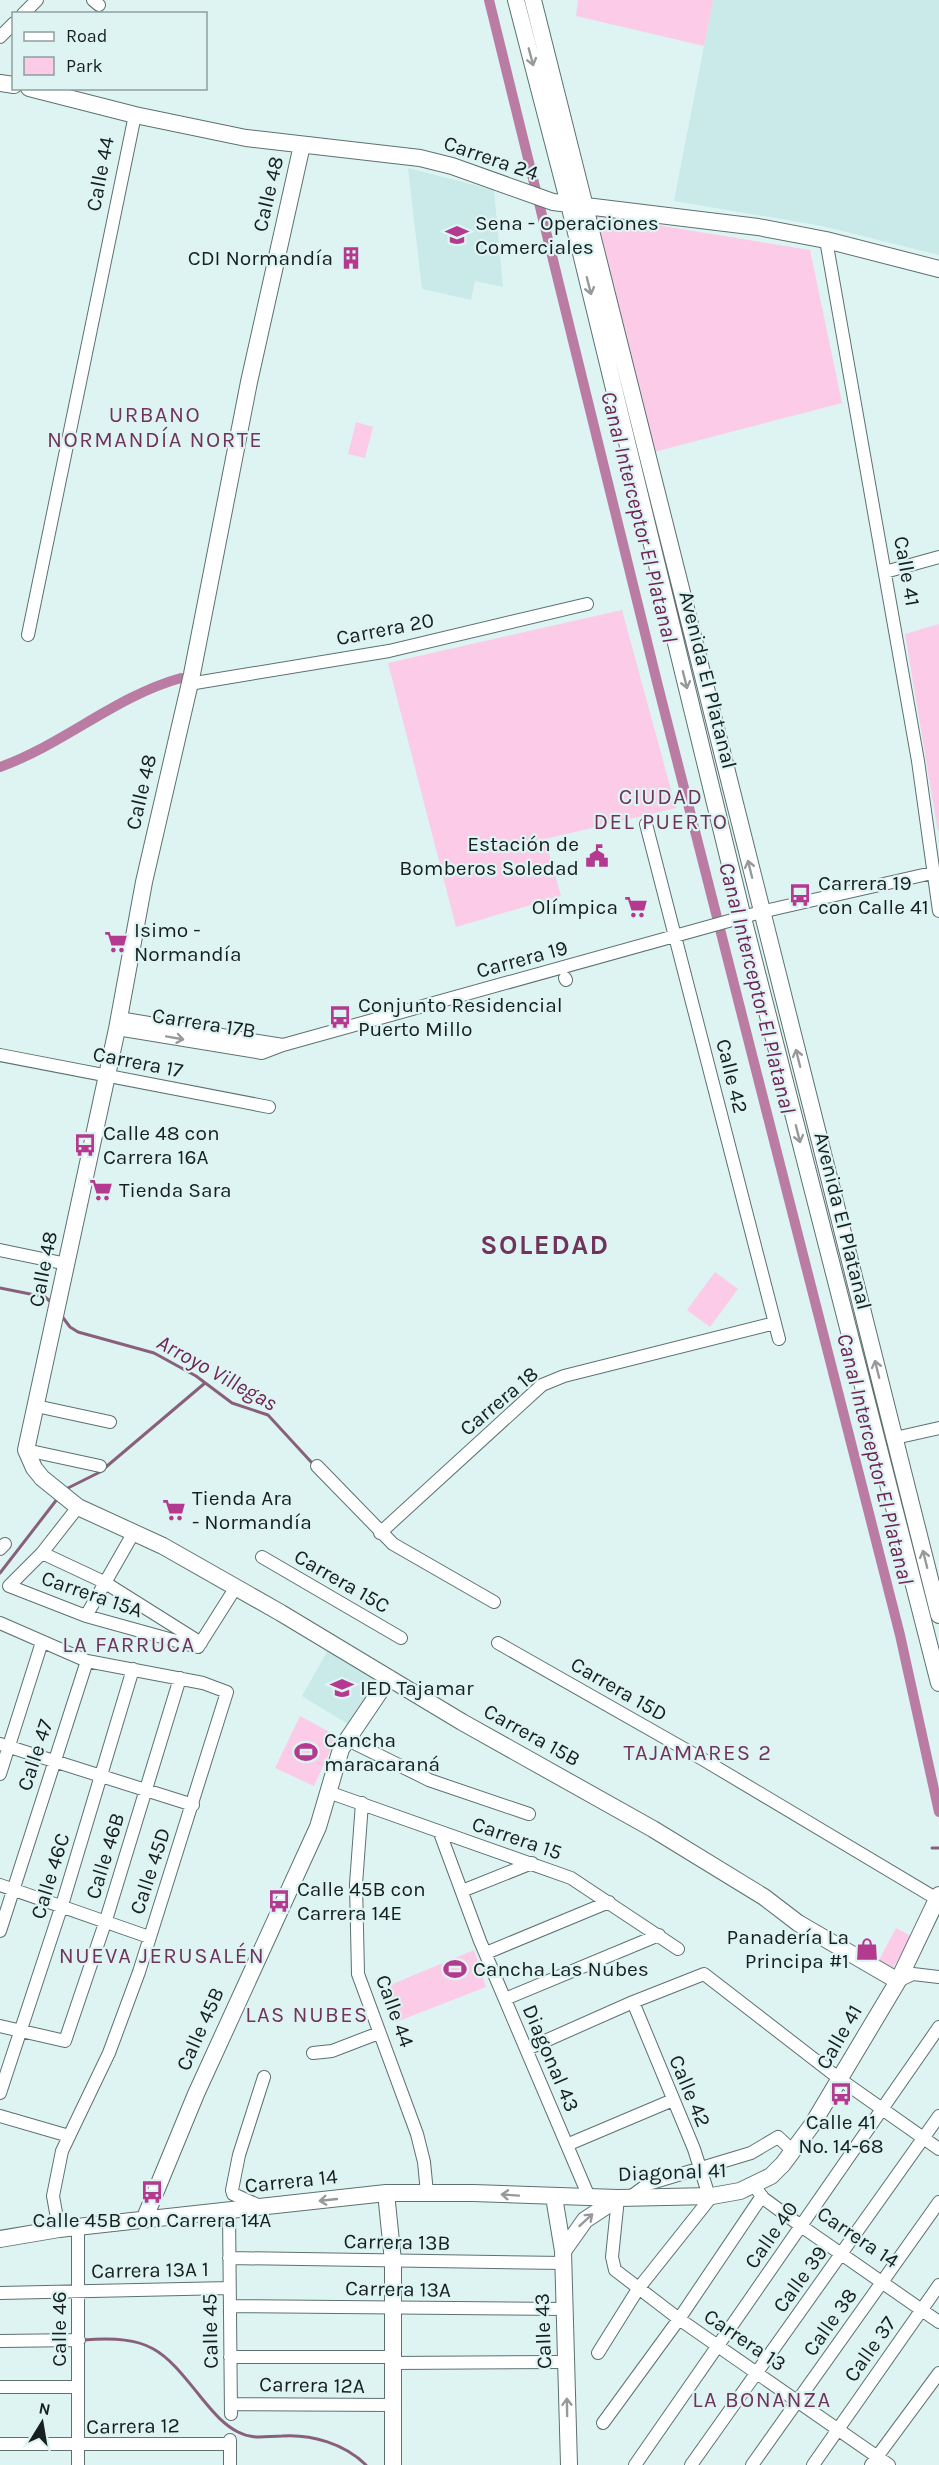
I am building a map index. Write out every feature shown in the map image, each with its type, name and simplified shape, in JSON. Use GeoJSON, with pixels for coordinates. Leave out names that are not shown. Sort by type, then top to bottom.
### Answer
{"type":"FeatureCollection","features":[{"type":"Feature","properties":{"kind":"main road","name":"Avenida El Platanal"},"geometry":{"type":"LineString","coordinates":[[516,0],[760,912],[939,1615]]}},
{"type":"Feature","properties":{"kind":"main road","name":"Avenida El Platanal"},"geometry":{"type":"LineString","coordinates":[[533,0],[569,204],[739,919],[939,1683]]}},
{"type":"Feature","properties":{"kind":"main road","name":"Carrera 24"},"geometry":{"type":"LineString","coordinates":[[37,90],[135,115],[246,138],[420,158],[452,166],[523,193],[569,204],[758,227],[825,240],[939,269]]}},
{"type":"Feature","properties":{"kind":"main road","name":"Calle 48"},"geometry":{"type":"LineString","coordinates":[[26,1450],[60,1314],[67,1264],[118,1023],[144,882],[190,682],[243,411],[302,145]]}},
{"type":"Feature","properties":{"kind":"main road","name":"Carrera 15B"},"geometry":{"type":"LineString","coordinates":[[26,1450],[34,1468],[67,1499],[236,1587],[670,1840],[764,1897],[798,1923],[898,1981]]}},
{"type":"Feature","properties":{"kind":"main road","name":"Calle 45B"},"geometry":{"type":"LineString","coordinates":[[144,2220],[196,2094],[314,1836],[346,1739],[389,1678]]}},
{"type":"Feature","properties":{"kind":"main road","name":"Calle 41"},"geometry":{"type":"LineString","coordinates":[[758,2191],[793,2151],[841,2080],[898,1981],[938,1897]]}},
{"type":"Feature","properties":{"kind":"main road","name":"Diagonal 41"},"geometry":{"type":"LineString","coordinates":[[589,2197],[710,2196],[758,2191]]}},
{"type":"Feature","properties":{"kind":"main road","name":"Carrera 14"},"geometry":{"type":"LineString","coordinates":[[0,2239],[59,2229],[386,2193],[589,2197]]}},
{"type":"Feature","properties":{"kind":"main road"},"geometry":{"type":"LineString","coordinates":[[386,2193],[393,2261],[393,2465]]}},
{"type":"Feature","properties":{"kind":"main road","name":"Calle 43"},"geometry":{"type":"LineString","coordinates":[[554,2197],[563,2257],[566,2309],[568,2465]]}},
{"type":"Feature","properties":{"kind":"main road"},"geometry":{"type":"LineString","coordinates":[[563,2257],[585,2220],[623,2198]]}},
{"type":"Feature","properties":{"kind":"street"},"geometry":{"type":"LineString","coordinates":[[25,12],[37,0]]}},
{"type":"Feature","properties":{"kind":"street"},"geometry":{"type":"LineString","coordinates":[[0,37],[12,25]]}},
{"type":"Feature","properties":{"kind":"street","name":"Calle 44"},"geometry":{"type":"LineString","coordinates":[[28,635],[135,115]]}},
{"type":"Feature","properties":{"kind":"street","name":"Calle 41"},"geometry":{"type":"LineString","coordinates":[[825,240],[918,761],[939,911]]}},
{"type":"Feature","properties":{"kind":"street"},"geometry":{"type":"LineString","coordinates":[[885,572],[939,557]]}},
{"type":"Feature","properties":{"kind":"street","name":"Carrera 20"},"geometry":{"type":"LineString","coordinates":[[190,682],[389,651],[587,604]]}},
{"type":"Feature","properties":{"kind":"street","name":"Calle 42"},"geometry":{"type":"LineString","coordinates":[[646,824],[779,1339]]}},
{"type":"Feature","properties":{"kind":"street"},"geometry":{"type":"LineString","coordinates":[[932,873],[939,852]]}},
{"type":"Feature","properties":{"kind":"street","name":"Carrera 19"},"geometry":{"type":"LineString","coordinates":[[118,1023],[276,1046],[760,912],[932,873]]}},
{"type":"Feature","properties":{"kind":"street","name":"Carrera 17"},"geometry":{"type":"LineString","coordinates":[[0,1055],[269,1107]]}},
{"type":"Feature","properties":{"kind":"street"},"geometry":{"type":"LineString","coordinates":[[0,1250],[67,1264]]}},
{"type":"Feature","properties":{"kind":"street","name":"Carrera 18"},"geometry":{"type":"LineString","coordinates":[[380,1533],[542,1385],[564,1376],[775,1323]]}},
{"type":"Feature","properties":{"kind":"street"},"geometry":{"type":"LineString","coordinates":[[36,1406],[110,1422]]}},
{"type":"Feature","properties":{"kind":"street"},"geometry":{"type":"LineString","coordinates":[[895,1438],[939,1428]]}},
{"type":"Feature","properties":{"kind":"street"},"geometry":{"type":"LineString","coordinates":[[26,1450],[100,1466]]}},
{"type":"Feature","properties":{"kind":"street"},"geometry":{"type":"LineString","coordinates":[[317,1466],[393,1544],[494,1602]]}},
{"type":"Feature","properties":{"kind":"street"},"geometry":{"type":"LineString","coordinates":[[67,1499],[42,1553],[104,1582],[199,1645],[236,1587]]}},
{"type":"Feature","properties":{"kind":"street"},"geometry":{"type":"LineString","coordinates":[[86,1616],[134,1532]]}},
{"type":"Feature","properties":{"kind":"street","name":"Carrera 15A"},"geometry":{"type":"LineString","coordinates":[[42,1553],[9,1586],[86,1616],[199,1645]]}},
{"type":"Feature","properties":{"kind":"street","name":"Carrera 15C"},"geometry":{"type":"LineString","coordinates":[[262,1557],[401,1638]]}},
{"type":"Feature","properties":{"kind":"street"},"geometry":{"type":"LineString","coordinates":[[0,1623],[87,1661],[180,1678]]}},
{"type":"Feature","properties":{"kind":"street"},"geometry":{"type":"LineString","coordinates":[[0,1774],[4,1745],[42,1642]]}},
{"type":"Feature","properties":{"kind":"street","name":"Carrera 15D"},"geometry":{"type":"LineString","coordinates":[[498,1642],[938,1897]]}},
{"type":"Feature","properties":{"kind":"street","name":"Calle 47"},"geometry":{"type":"LineString","coordinates":[[0,1931],[87,1661]]}},
{"type":"Feature","properties":{"kind":"street","name":"Calle 46C"},"geometry":{"type":"LineString","coordinates":[[0,2093],[62,1905],[133,1669]]}},
{"type":"Feature","properties":{"kind":"street","name":"Calle 45D"},"geometry":{"type":"LineString","coordinates":[[59,2229],[54,2192],[62,2151],[109,2053],[193,1805],[227,1692],[180,1678]]}},
{"type":"Feature","properties":{"kind":"street","name":"Calle 46B"},"geometry":{"type":"LineString","coordinates":[[20,2031],[63,2042],[106,1920],[180,1678]]}},
{"type":"Feature","properties":{"kind":"street"},"geometry":{"type":"LineString","coordinates":[[346,1739],[429,1780],[529,1814]]}},
{"type":"Feature","properties":{"kind":"street"},"geometry":{"type":"LineString","coordinates":[[4,1745],[53,1763],[193,1805]]}},
{"type":"Feature","properties":{"kind":"street","name":"Carrera 15"},"geometry":{"type":"LineString","coordinates":[[328,1792],[571,1878],[678,1949]]}},
{"type":"Feature","properties":{"kind":"street","name":"Calle 44"},"geometry":{"type":"LineString","coordinates":[[362,1803],[356,1884],[358,1974],[417,2134],[424,2162],[427,2193]]}},
{"type":"Feature","properties":{"kind":"street","name":"Diagonal 43"},"geometry":{"type":"LineString","coordinates":[[440,1833],[486,1953],[589,2197]]}},
{"type":"Feature","properties":{"kind":"street"},"geometry":{"type":"LineString","coordinates":[[462,1891],[532,1863]]}},
{"type":"Feature","properties":{"kind":"street"},"geometry":{"type":"LineString","coordinates":[[0,1885],[106,1920],[149,1937]]}},
{"type":"Feature","properties":{"kind":"street"},"geometry":{"type":"LineString","coordinates":[[486,1953],[609,1902]]}},
{"type":"Feature","properties":{"kind":"street"},"geometry":{"type":"LineString","coordinates":[[505,1999],[659,1935]]}},
{"type":"Feature","properties":{"kind":"street"},"geometry":{"type":"LineString","coordinates":[[526,2049],[704,1974],[841,2080],[939,2149]]}},
{"type":"Feature","properties":{"kind":"street"},"geometry":{"type":"LineString","coordinates":[[898,1981],[913,1974],[939,1977]]}},
{"type":"Feature","properties":{"kind":"street","name":"Calle 42"},"geometry":{"type":"LineString","coordinates":[[633,2002],[710,2196]]}},
{"type":"Feature","properties":{"kind":"street"},"geometry":{"type":"LineString","coordinates":[[0,2026],[20,2031]]}},
{"type":"Feature","properties":{"kind":"street","name":"Calle 40"},"geometry":{"type":"LineString","coordinates":[[635,2465],[939,2027]]}},
{"type":"Feature","properties":{"kind":"street"},"geometry":{"type":"LineString","coordinates":[[313,2053],[332,2051],[379,2032]]}},
{"type":"Feature","properties":{"kind":"street"},"geometry":{"type":"LineString","coordinates":[[264,2077],[239,2155],[232,2190],[233,2194],[264,2207]]}},
{"type":"Feature","properties":{"kind":"street"},"geometry":{"type":"LineString","coordinates":[[568,2144],[673,2100]]}},
{"type":"Feature","properties":{"kind":"street"},"geometry":{"type":"LineString","coordinates":[[0,2115],[69,2136]]}},
{"type":"Feature","properties":{"kind":"street","name":"Calle 39"},"geometry":{"type":"LineString","coordinates":[[691,2465],[939,2116]]}},
{"type":"Feature","properties":{"kind":"street"},"geometry":{"type":"LineString","coordinates":[[623,2198],[648,2184],[751,2153],[778,2137],[793,2151]]}},
{"type":"Feature","properties":{"kind":"street","name":"Calle 41"},"geometry":{"type":"LineString","coordinates":[[603,2423],[678,2319],[758,2191]]}},
{"type":"Feature","properties":{"kind":"street","name":"Carrera 14"},"geometry":{"type":"LineString","coordinates":[[758,2191],[801,2226],[939,2322]]}},
{"type":"Feature","properties":{"kind":"street"},"geometry":{"type":"LineString","coordinates":[[598,2353],[638,2289],[710,2196]]}},
{"type":"Feature","properties":{"kind":"street","name":"Carrera 13"},"geometry":{"type":"LineString","coordinates":[[623,2198],[612,2264],[615,2270],[678,2319],[719,2344],[799,2400],[838,2429],[874,2461],[889,2465]]}},
{"type":"Feature","properties":{"kind":"street","name":"Calle 38"},"geometry":{"type":"LineString","coordinates":[[752,2465],[939,2202]]}},
{"type":"Feature","properties":{"kind":"street","name":"Calle 45"},"geometry":{"type":"LineString","coordinates":[[229,2211],[231,2409]]}},
{"type":"Feature","properties":{"kind":"street","name":"Calle 46"},"geometry":{"type":"LineString","coordinates":[[78,2228],[78,2465]]}},
{"type":"Feature","properties":{"kind":"street","name":"Carrera 13B"},"geometry":{"type":"LineString","coordinates":[[229,2258],[393,2261],[563,2257]]}},
{"type":"Feature","properties":{"kind":"street","name":"Calle 37"},"geometry":{"type":"LineString","coordinates":[[813,2465],[939,2285]]}},
{"type":"Feature","properties":{"kind":"street","name":"Carrera 13A 1"},"geometry":{"type":"LineString","coordinates":[[0,2293],[229,2288]]}},
{"type":"Feature","properties":{"kind":"street","name":"Carrera 13A"},"geometry":{"type":"LineString","coordinates":[[230,2306],[566,2309]]}},
{"type":"Feature","properties":{"kind":"street"},"geometry":{"type":"LineString","coordinates":[[0,2341],[79,2340]]}},
{"type":"Feature","properties":{"kind":"street"},"geometry":{"type":"LineString","coordinates":[[230,2356],[567,2362]]}},
{"type":"Feature","properties":{"kind":"street"},"geometry":{"type":"LineString","coordinates":[[874,2461],[939,2373]]}},
{"type":"Feature","properties":{"kind":"street"},"geometry":{"type":"LineString","coordinates":[[0,2387],[78,2388]]}},
{"type":"Feature","properties":{"kind":"street","name":"Carrera 12A"},"geometry":{"type":"LineString","coordinates":[[231,2409],[393,2405]]}},
{"type":"Feature","properties":{"kind":"street","name":"Carrera 12"},"geometry":{"type":"LineString","coordinates":[[0,2444],[78,2446],[230,2442],[230,2465]]}},
{"type":"Feature","properties":{"kind":"shaded area"},"geometry":{"type":"Polygon","coordinates":[[[713,0],[939,0],[939,255],[822,226],[674,201],[713,0]]]}},
{"type":"Feature","properties":{"kind":"shaded area","name":"Sena - Operaciones Comerciales"},"geometry":{"type":"Polygon","coordinates":[[[408,168],[494,190],[503,287],[475,281],[471,300],[422,289],[408,168]]]}},
{"type":"Feature","properties":{"kind":"shaded area","name":"IED Tajamar"},"geometry":{"type":"Polygon","coordinates":[[[328,1650],[382,1680],[351,1726],[302,1696],[328,1650]]]}},
{"type":"Feature","properties":{"kind":"green space"},"geometry":{"type":"Polygon","coordinates":[[[578,0],[713,0],[704,46],[576,16],[578,0]]]}},
{"type":"Feature","properties":{"kind":"green space"},"geometry":{"type":"Polygon","coordinates":[[[595,215],[810,250],[842,403],[654,452],[595,215]]]}},
{"type":"Feature","properties":{"kind":"green space"},"geometry":{"type":"Polygon","coordinates":[[[356,422],[373,427],[365,458],[348,454],[356,422]]]}},
{"type":"Feature","properties":{"kind":"green space"},"geometry":{"type":"Polygon","coordinates":[[[622,610],[676,808],[545,839],[561,896],[456,927],[388,663],[622,610]]]}},
{"type":"Feature","properties":{"kind":"green space"},"geometry":{"type":"Polygon","coordinates":[[[939,624],[939,829],[938,832],[905,634],[939,624]]]}},
{"type":"Feature","properties":{"kind":"green space"},"geometry":{"type":"Polygon","coordinates":[[[715,1272],[738,1289],[710,1327],[687,1310],[715,1272]]]}},
{"type":"Feature","properties":{"kind":"green space","name":"Cancha maracaraná"},"geometry":{"type":"Polygon","coordinates":[[[300,1716],[337,1736],[314,1786],[275,1768],[300,1716]]]}},
{"type":"Feature","properties":{"kind":"green space"},"geometry":{"type":"Polygon","coordinates":[[[896,1928],[911,1936],[892,1970],[878,1962],[896,1928]]]}},
{"type":"Feature","properties":{"kind":"green space","name":"Cancha Las Nubes"},"geometry":{"type":"Polygon","coordinates":[[[474,1950],[486,1987],[396,2022],[383,1988],[474,1950]]]}},
{"type":"Feature","properties":{"kind":"waterway","name":"Canal Interceptor El Platanal"},"geometry":{"type":"LineString","coordinates":[[489,0],[658,686],[900,1635],[939,1812]]}},
{"type":"Feature","properties":{"kind":"waterway"},"geometry":{"type":"LineString","coordinates":[[0,767],[46,746],[134,696],[181,678]]}},
{"type":"Feature","properties":{"kind":"waterway","name":"Arroyo Villegas"},"geometry":{"type":"LineString","coordinates":[[0,1288],[45,1297],[52,1303]]}},
{"type":"Feature","properties":{"kind":"waterway","name":"Arroyo Villegas"},"geometry":{"type":"LineString","coordinates":[[61,1315],[70,1327],[78,1332],[154,1353],[196,1376],[232,1403],[268,1415],[313,1464]]}},
{"type":"Feature","properties":{"kind":"waterway"},"geometry":{"type":"LineString","coordinates":[[66,1489],[100,1472],[205,1383]]}},
{"type":"Feature","properties":{"kind":"waterway"},"geometry":{"type":"LineString","coordinates":[[0,1573],[58,1498]]}},
{"type":"Feature","properties":{"kind":"waterway","name":"Arroyo Villegas"},"geometry":{"type":"LineString","coordinates":[[932,1848],[939,1848]]}},
{"type":"Feature","properties":{"kind":"waterway"},"geometry":{"type":"LineString","coordinates":[[83,2340],[126,2340],[154,2350],[178,2369],[220,2418],[233,2429],[244,2434],[254,2437],[293,2436],[316,2439],[348,2451],[366,2465]]}},
{"type":"Feature","properties":{"kind":"place","name":"Sena - Operaciones Comerciales"},"geometry":{"type":"Point","coordinates":[457,235]}},
{"type":"Feature","properties":{"kind":"place","name":"CDI Normandía"},"geometry":{"type":"Point","coordinates":[351,258]}},
{"type":"Feature","properties":{"kind":"place","name":"Estación de Bomberos Soledad"},"geometry":{"type":"Point","coordinates":[597,856]}},
{"type":"Feature","properties":{"kind":"place","name":"Carrera 19 con Calle 41"},"geometry":{"type":"Point","coordinates":[800,895]}},
{"type":"Feature","properties":{"kind":"place","name":"Olímpica"},"geometry":{"type":"Point","coordinates":[636,907]}},
{"type":"Feature","properties":{"kind":"place","name":"Isimo - Normandía"},"geometry":{"type":"Point","coordinates":[116,942]}},
{"type":"Feature","properties":{"kind":"place","name":"Conjunto Residencial Puerto Millo"},"geometry":{"type":"Point","coordinates":[340,1017]}},
{"type":"Feature","properties":{"kind":"place","name":"Calle 48 con Carrera 16A"},"geometry":{"type":"Point","coordinates":[85,1145]}},
{"type":"Feature","properties":{"kind":"place","name":"Tienda Sara"},"geometry":{"type":"Point","coordinates":[101,1190]}},
{"type":"Feature","properties":{"kind":"place","name":"Tienda Ara - Normandía"},"geometry":{"type":"Point","coordinates":[174,1510]}},
{"type":"Feature","properties":{"kind":"place","name":"IED Tajamar"},"geometry":{"type":"Point","coordinates":[342,1688]}},
{"type":"Feature","properties":{"kind":"place","name":"Cancha maracaraná"},"geometry":{"type":"Point","coordinates":[306,1752]}},
{"type":"Feature","properties":{"kind":"place","name":"Calle 45B con Carrera 14E"},"geometry":{"type":"Point","coordinates":[279,1901]}},
{"type":"Feature","properties":{"kind":"place","name":"Panadería La Principa #1"},"geometry":{"type":"Point","coordinates":[867,1949]}},
{"type":"Feature","properties":{"kind":"place","name":"Cancha Las Nubes"},"geometry":{"type":"Point","coordinates":[455,1969]}},
{"type":"Feature","properties":{"kind":"place","name":"Calle 41 No. 14-68"},"geometry":{"type":"Point","coordinates":[841,2094]}},
{"type":"Feature","properties":{"kind":"place","name":"Calle 45B con Carrera 14A"},"geometry":{"type":"Point","coordinates":[152,2192]}},
{"type":"Feature","properties":{"kind":"district","name":"URBANO NORMANDÍA NORTE"},"geometry":{"type":"Point","coordinates":[155,428]}},
{"type":"Feature","properties":{"kind":"district","name":"CIUDAD DEL PUERTO"},"geometry":{"type":"Point","coordinates":[661,810]}},
{"type":"Feature","properties":{"kind":"district","name":"SOLEDAD"},"geometry":{"type":"Point","coordinates":[545,1245]}},
{"type":"Feature","properties":{"kind":"district","name":"LA FARRUCA"},"geometry":{"type":"Point","coordinates":[129,1645]}},
{"type":"Feature","properties":{"kind":"district","name":"TAJAMARES 2"},"geometry":{"type":"Point","coordinates":[698,1753]}},
{"type":"Feature","properties":{"kind":"district","name":"NUEVA JERUSALÉN"},"geometry":{"type":"Point","coordinates":[162,1956]}},
{"type":"Feature","properties":{"kind":"district","name":"LAS NUBES"},"geometry":{"type":"Point","coordinates":[307,2015]}},
{"type":"Feature","properties":{"kind":"district","name":"LA BONANZA"},"geometry":{"type":"Point","coordinates":[762,2400]}}]}
